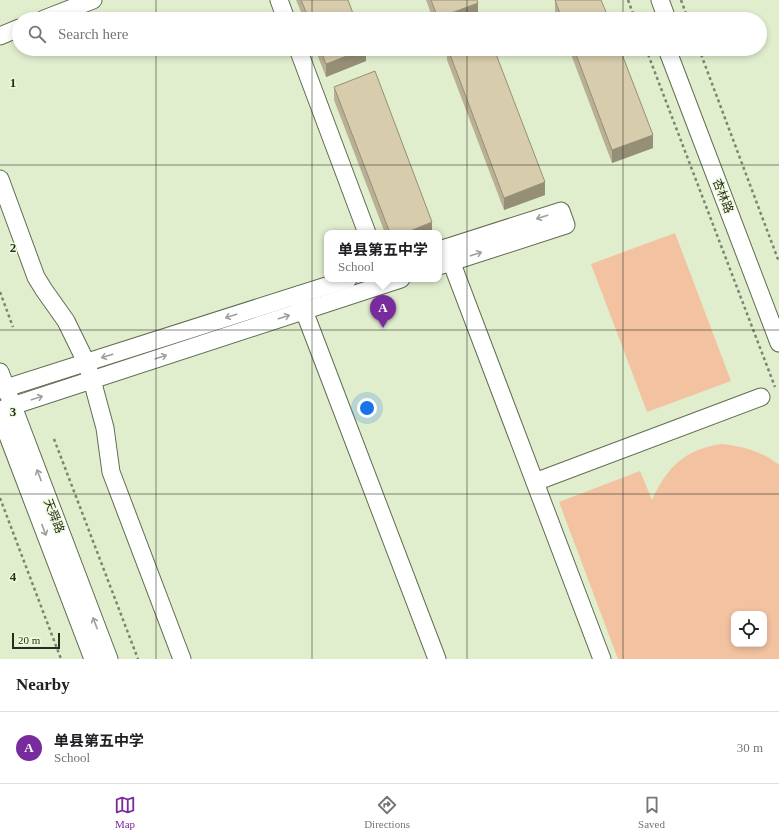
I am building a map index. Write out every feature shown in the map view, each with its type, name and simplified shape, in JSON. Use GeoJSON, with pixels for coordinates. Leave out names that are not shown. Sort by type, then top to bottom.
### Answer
{"type":"FeatureCollection","features":[{"type":"Feature","properties":{"kind":"street"},"geometry":{"type":"LineString","coordinates":[[62,12],[93,0]]}},
{"type":"Feature","properties":{"kind":"street"},"geometry":{"type":"LineString","coordinates":[[279,0],[283,12]]}},
{"type":"Feature","properties":{"kind":"street"},"geometry":{"type":"LineString","coordinates":[[648,0],[652,12]]}},
{"type":"Feature","properties":{"kind":"street"},"geometry":{"type":"LineString","coordinates":[[660,0],[664,12]]}},
{"type":"Feature","properties":{"kind":"street"},"geometry":{"type":"LineString","coordinates":[[0,36],[12,31]]}},
{"type":"Feature","properties":{"kind":"street"},"geometry":{"type":"LineString","coordinates":[[301,56],[366,230]]}},
{"type":"Feature","properties":{"kind":"street","name":"杏林路"},"geometry":{"type":"LineString","coordinates":[[670,56],[779,343]]}},
{"type":"Feature","properties":{"kind":"street","name":"杏林路"},"geometry":{"type":"LineString","coordinates":[[681,56],[779,312]]}},
{"type":"Feature","properties":{"kind":"street"},"geometry":{"type":"LineString","coordinates":[[0,180],[36,277],[66,321],[86,362],[105,428],[111,472],[182,659]]}},
{"type":"Feature","properties":{"kind":"street"},"geometry":{"type":"LineString","coordinates":[[561,211],[566,225],[444,257],[561,211]]}},
{"type":"Feature","properties":{"kind":"street"},"geometry":{"type":"LineString","coordinates":[[444,257],[535,482],[602,659]]}},
{"type":"Feature","properties":{"kind":"street"},"geometry":{"type":"LineString","coordinates":[[2,383],[86,362],[339,282]]}},
{"type":"Feature","properties":{"kind":"street"},"geometry":{"type":"LineString","coordinates":[[4,410],[388,282]]}},
{"type":"Feature","properties":{"kind":"street"},"geometry":{"type":"LineString","coordinates":[[298,295],[437,659]]}},
{"type":"Feature","properties":{"kind":"street","name":"天舜路"},"geometry":{"type":"LineString","coordinates":[[2,383],[4,410],[93,659]]}},
{"type":"Feature","properties":{"kind":"street"},"geometry":{"type":"LineString","coordinates":[[535,482],[769,394]]}},
{"type":"Feature","properties":{"kind":"street","name":"天舜路"},"geometry":{"type":"LineString","coordinates":[[4,410],[109,659]]}},
{"type":"Feature","properties":{"kind":"path"},"geometry":{"type":"LineString","coordinates":[[628,0],[632,12]]}},
{"type":"Feature","properties":{"kind":"path"},"geometry":{"type":"LineString","coordinates":[[681,0],[685,12]]}},
{"type":"Feature","properties":{"kind":"path"},"geometry":{"type":"LineString","coordinates":[[648,56],[769,394]]}},
{"type":"Feature","properties":{"kind":"path"},"geometry":{"type":"LineString","coordinates":[[702,56],[779,262]]}},
{"type":"Feature","properties":{"kind":"path"},"geometry":{"type":"LineString","coordinates":[[0,292],[13,327]]}},
{"type":"Feature","properties":{"kind":"path"},"geometry":{"type":"LineString","coordinates":[[54,439],[138,659]]}},
{"type":"Feature","properties":{"kind":"path"},"geometry":{"type":"LineString","coordinates":[[0,498],[61,659]]}},
{"type":"Feature","properties":{"kind":"shaded area"},"geometry":{"type":"Polygon","coordinates":[[[675,233],[731,381],[647,412],[591,264],[675,233]]]}},
{"type":"Feature","properties":{"kind":"shaded area"},"geometry":{"type":"Polygon","coordinates":[[[722,444],[737,446],[760,453],[779,465],[779,659],[618,659],[559,502],[640,471],[652,500],[664,478],[671,469],[688,455],[709,446],[722,444]]]}},
{"type":"Feature","properties":{"kind":"building"},"geometry":{"type":"Polygon","coordinates":[[[301,0],[348,0],[352,12],[306,12],[301,0]]]}},
{"type":"Feature","properties":{"kind":"building"},"geometry":{"type":"Polygon","coordinates":[[[431,0],[477,0],[478,3],[454,12],[436,12],[431,0]]]}},
{"type":"Feature","properties":{"kind":"building"},"geometry":{"type":"Polygon","coordinates":[[[555,0],[601,0],[606,12],[559,12],[555,0]]]}},
{"type":"Feature","properties":{"kind":"building"},"geometry":{"type":"Polygon","coordinates":[[[323,56],[347,56],[326,64],[323,56]]]}},
{"type":"Feature","properties":{"kind":"building"},"geometry":{"type":"Polygon","coordinates":[[[451,56],[497,56],[545,182],[504,198],[451,56]]]}},
{"type":"Feature","properties":{"kind":"building"},"geometry":{"type":"Polygon","coordinates":[[[577,56],[623,56],[653,135],[612,150],[577,56]]]}},
{"type":"Feature","properties":{"kind":"building"},"geometry":{"type":"Polygon","coordinates":[[[375,71],[432,222],[412,230],[389,230],[334,87],[375,71]]]}},
{"type":"Feature","properties":{"kind":"place","name":"单县第五中学"},"geometry":{"type":"Point","coordinates":[383,328]}}]}
